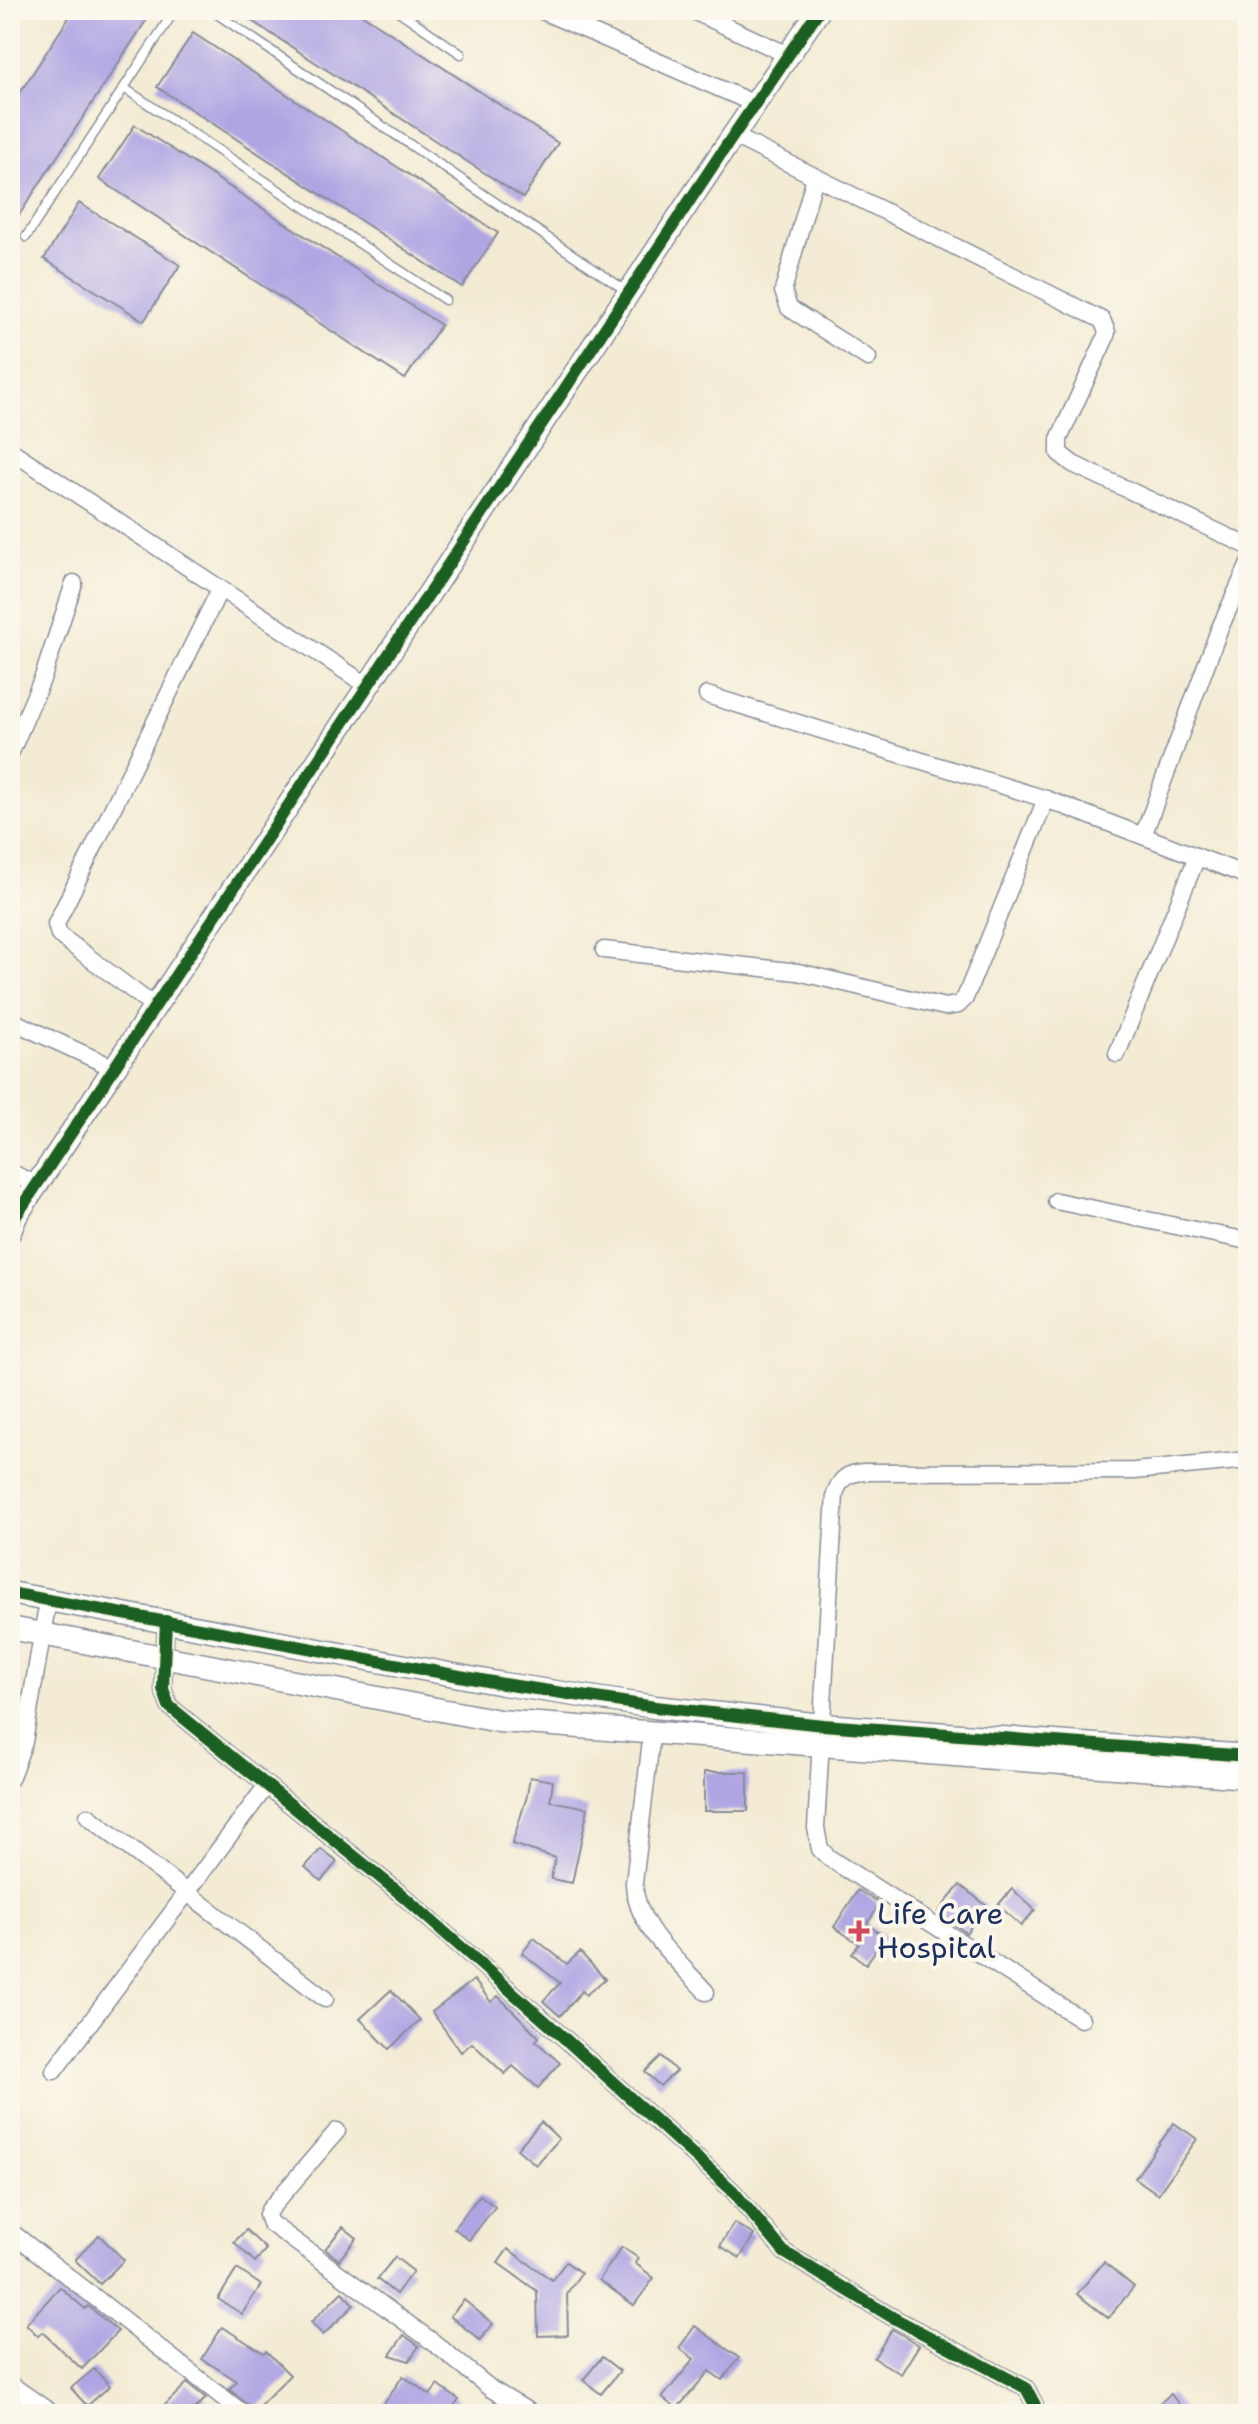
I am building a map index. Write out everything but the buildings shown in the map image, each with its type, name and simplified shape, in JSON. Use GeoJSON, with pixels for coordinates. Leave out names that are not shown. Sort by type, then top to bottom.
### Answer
{"type":"FeatureCollection","features":[{"type":"Feature","properties":{"kind":"street"},"geometry":{"type":"LineString","coordinates":[[540,10],[755,104]]}},
{"type":"Feature","properties":{"kind":"street"},"geometry":{"type":"LineString","coordinates":[[691,10],[788,55]]}},
{"type":"Feature","properties":{"kind":"street"},"geometry":{"type":"LineString","coordinates":[[10,1231],[16,1216],[114,1068],[819,10]]}},
{"type":"Feature","properties":{"kind":"street"},"geometry":{"type":"LineString","coordinates":[[734,136],[1102,320],[1107,332],[1105,339],[1059,439],[1059,453],[1073,464],[1248,546]]}},
{"type":"Feature","properties":{"kind":"street"},"geometry":{"type":"LineString","coordinates":[[815,177],[783,291],[785,302],[789,308],[868,358]]}},
{"type":"Feature","properties":{"kind":"street"},"geometry":{"type":"LineString","coordinates":[[10,450],[368,686]]}},
{"type":"Feature","properties":{"kind":"street"},"geometry":{"type":"LineString","coordinates":[[1143,836],[1219,630],[1248,566]]}},
{"type":"Feature","properties":{"kind":"street"},"geometry":{"type":"LineString","coordinates":[[10,754],[43,677],[74,583]]}},
{"type":"Feature","properties":{"kind":"street"},"geometry":{"type":"LineString","coordinates":[[155,1007],[59,935],[56,924],[220,589]]}},
{"type":"Feature","properties":{"kind":"street"},"geometry":{"type":"LineString","coordinates":[[707,695],[1046,799],[1248,876]]}},
{"type":"Feature","properties":{"kind":"street"},"geometry":{"type":"LineString","coordinates":[[604,950],[786,970],[945,1007],[958,1005],[965,998],[1046,799]]}},
{"type":"Feature","properties":{"kind":"street"},"geometry":{"type":"LineString","coordinates":[[1117,1054],[1197,857]]}},
{"type":"Feature","properties":{"kind":"street"},"geometry":{"type":"LineString","coordinates":[[10,1020],[114,1068]]}},
{"type":"Feature","properties":{"kind":"street"},"geometry":{"type":"LineString","coordinates":[[10,1172],[37,1185]]}},
{"type":"Feature","properties":{"kind":"street"},"geometry":{"type":"LineString","coordinates":[[1056,1201],[1248,1241]]}},
{"type":"Feature","properties":{"kind":"street"},"geometry":{"type":"LineString","coordinates":[[1081,2019],[829,1858],[820,1849],[816,1828],[835,1494],[838,1484],[853,1472],[1134,1471],[1248,1460]]}},
{"type":"Feature","properties":{"kind":"street"},"geometry":{"type":"LineString","coordinates":[[10,1593],[503,1684],[822,1735],[1248,1777]]}},
{"type":"Feature","properties":{"kind":"street"},"geometry":{"type":"LineString","coordinates":[[10,1779],[24,1742],[48,1600]]}},
{"type":"Feature","properties":{"kind":"street"},"geometry":{"type":"LineString","coordinates":[[166,1621],[163,1689],[169,1706],[402,1895],[562,2036],[733,2191],[784,2252],[892,2317],[1026,2388],[1035,2405],[1034,2414]]}},
{"type":"Feature","properties":{"kind":"street"},"geometry":{"type":"LineString","coordinates":[[10,1628],[499,1721],[652,1732],[822,1735],[1248,1756]]}},
{"type":"Feature","properties":{"kind":"street"},"geometry":{"type":"LineString","coordinates":[[652,1732],[634,1883],[636,1904],[645,1923],[706,1992]]}},
{"type":"Feature","properties":{"kind":"street"},"geometry":{"type":"LineString","coordinates":[[54,2071],[267,1785]]}},
{"type":"Feature","properties":{"kind":"street"},"geometry":{"type":"LineString","coordinates":[[88,1816],[325,1999]]}},
{"type":"Feature","properties":{"kind":"street"},"geometry":{"type":"LineString","coordinates":[[337,2131],[269,2210],[270,2223],[433,2342],[491,2389],[533,2414]]}},
{"type":"Feature","properties":{"kind":"street"},"geometry":{"type":"LineString","coordinates":[[10,2231],[244,2414]]}},
{"type":"Feature","properties":{"kind":"street"},"geometry":{"type":"LineString","coordinates":[[10,2384],[53,2414]]}},
{"type":"Feature","properties":{"kind":"lane"},"geometry":{"type":"LineString","coordinates":[[26,237],[175,10]]}},
{"type":"Feature","properties":{"kind":"lane"},"geometry":{"type":"LineString","coordinates":[[211,10],[629,293]]}},
{"type":"Feature","properties":{"kind":"lane"},"geometry":{"type":"LineString","coordinates":[[397,10],[461,54]]}},
{"type":"Feature","properties":{"kind":"lane"},"geometry":{"type":"LineString","coordinates":[[124,88],[445,300]]}},
{"type":"Feature","properties":{"kind":"cycle path"},"geometry":{"type":"LineString","coordinates":[[10,1231],[16,1216],[819,10]]}},
{"type":"Feature","properties":{"kind":"cycle path"},"geometry":{"type":"LineString","coordinates":[[10,1593],[503,1684],[655,1707],[823,1725],[1248,1756]]}},
{"type":"Feature","properties":{"kind":"cycle path"},"geometry":{"type":"LineString","coordinates":[[166,1621],[163,1689],[169,1706],[402,1895],[562,2036],[733,2191],[784,2252],[892,2317],[1026,2388],[1035,2405],[1034,2414]]}},
{"type":"Feature","properties":{"kind":"place","name":"Life Care Hospital"},"geometry":{"type":"Point","coordinates":[859,1931]}}]}
